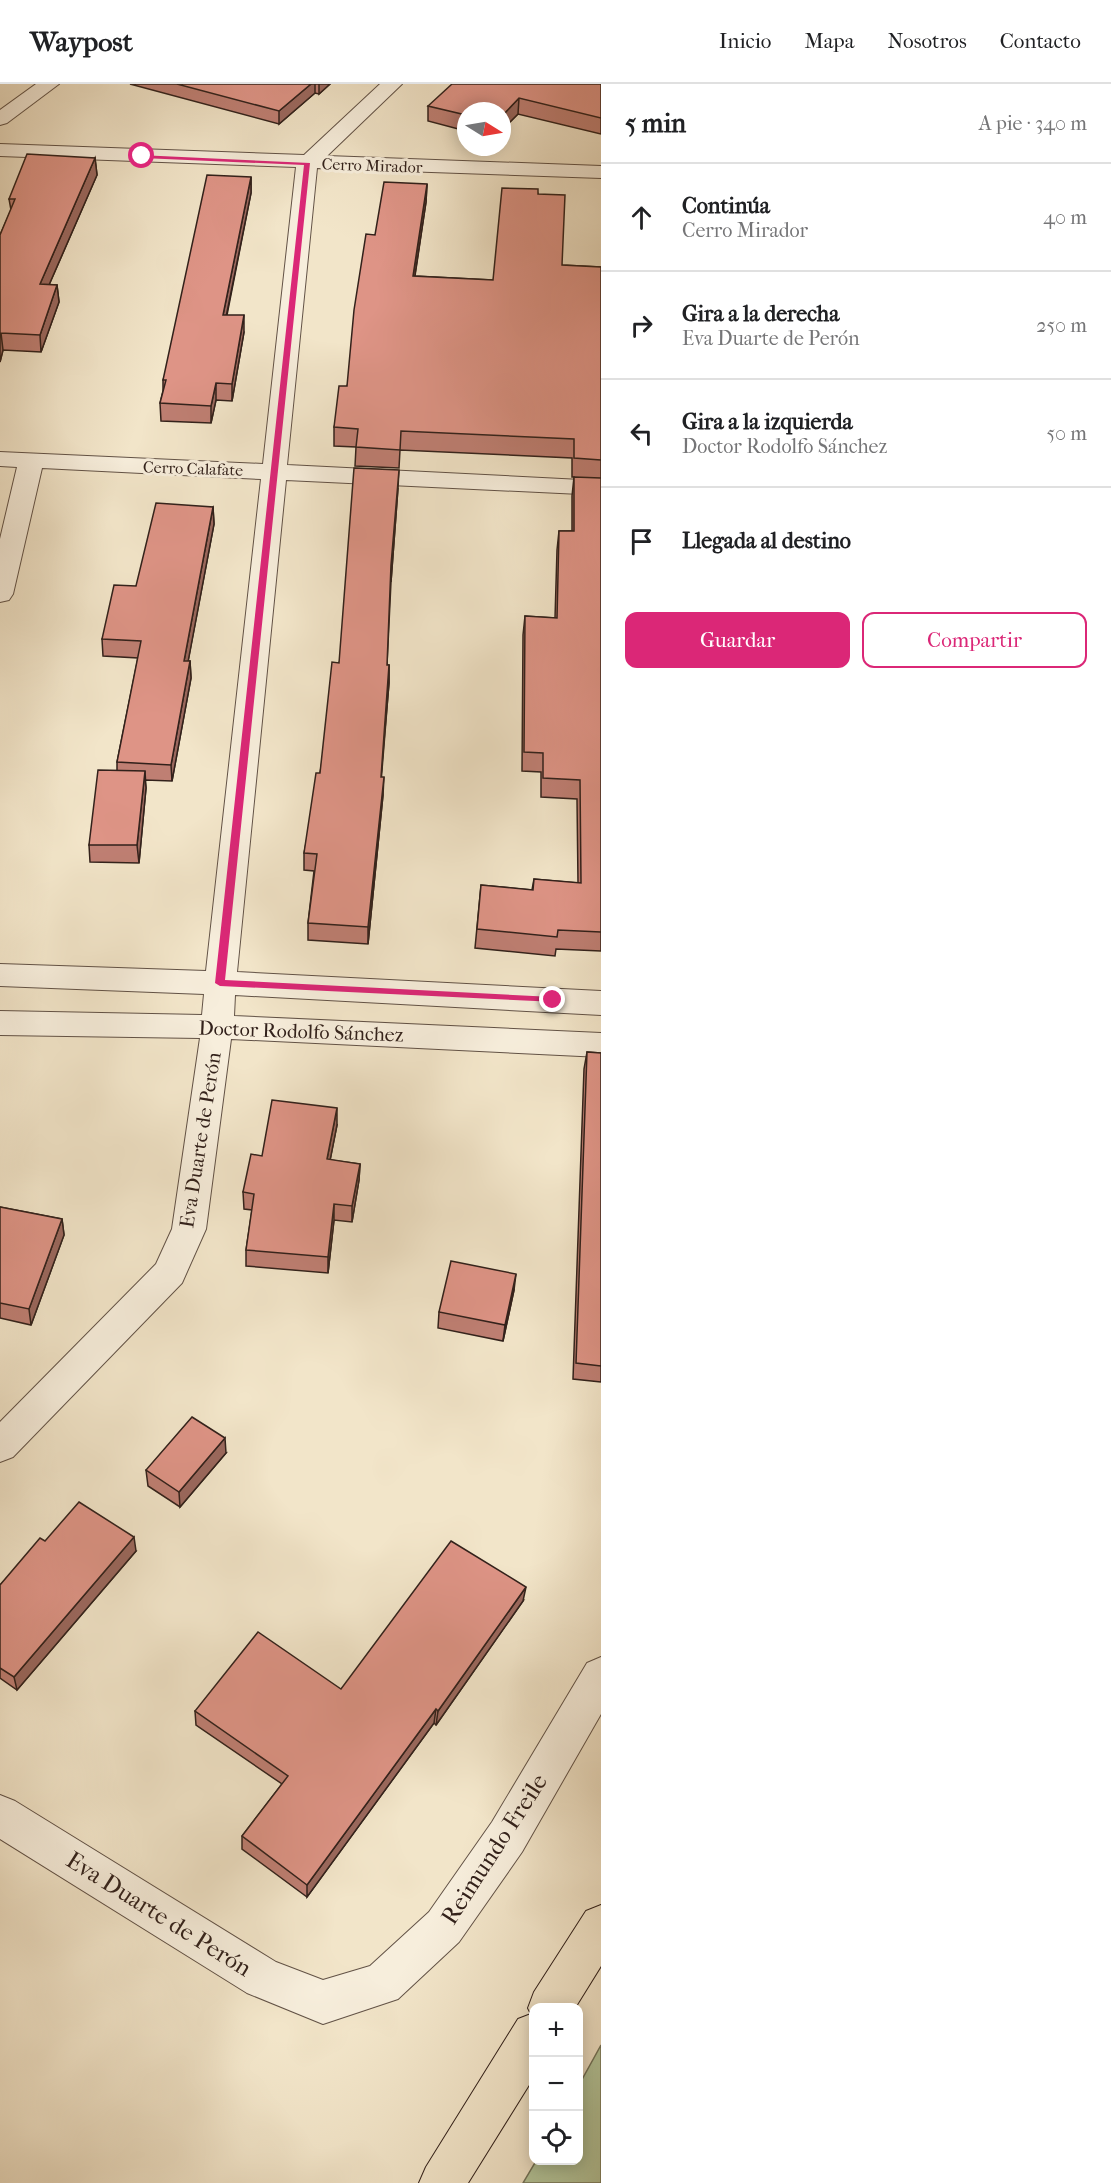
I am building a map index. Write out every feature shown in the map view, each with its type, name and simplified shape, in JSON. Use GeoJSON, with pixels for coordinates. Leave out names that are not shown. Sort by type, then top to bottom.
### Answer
{"type":"FeatureCollection","features":[{"type":"Feature","properties":{"kind":"main road"},"geometry":{"type":"LineString","coordinates":[[553,2003],[601,1926]]}},
{"type":"Feature","properties":{"kind":"main road"},"geometry":{"type":"LineString","coordinates":[[442,2183],[529,2043]]}},
{"type":"Feature","properties":{"kind":"street"},"geometry":{"type":"LineString","coordinates":[[0,119],[49,84]]}},
{"type":"Feature","properties":{"kind":"street"},"geometry":{"type":"LineString","coordinates":[[307,163],[392,84]]}},
{"type":"Feature","properties":{"kind":"street","name":"Cerro Mirador"},"geometry":{"type":"LineString","coordinates":[[0,150],[601,172]]}},
{"type":"Feature","properties":{"kind":"street","name":"Eva Duarte de Perón"},"geometry":{"type":"LineString","coordinates":[[0,1446],[170,1273],[189,1229],[218,1027],[220,983],[307,163]]}},
{"type":"Feature","properties":{"kind":"street","name":"Cerro Calafate"},"geometry":{"type":"LineString","coordinates":[[0,459],[601,488]]}},
{"type":"Feature","properties":{"kind":"street"},"geometry":{"type":"LineString","coordinates":[[0,594],[31,460]]}},
{"type":"Feature","properties":{"kind":"street"},"geometry":{"type":"LineString","coordinates":[[0,975],[220,983],[601,1003]]}},
{"type":"Feature","properties":{"kind":"street","name":"Doctor Rodolfo Sánchez"},"geometry":{"type":"LineString","coordinates":[[0,1023],[218,1027],[601,1044]]}},
{"type":"Feature","properties":{"kind":"street","name":"Reimundo Freile"},"geometry":{"type":"LineString","coordinates":[[323,2002],[383,1984],[444,1928],[507,1838],[601,1676]]}},
{"type":"Feature","properties":{"kind":"street","name":"Eva Duarte de Perón"},"geometry":{"type":"LineString","coordinates":[[0,1815],[262,1978],[323,2002]]}},
{"type":"Feature","properties":{"kind":"green space"},"geometry":{"type":"Polygon","coordinates":[[[601,2045],[601,2183],[523,2183],[534,2165],[583,2165],[583,2078],[601,2045]]]}},
{"type":"Feature","properties":{"kind":"building"},"geometry":{"type":"Polygon","coordinates":[[[177,84],[311,84],[279,111],[177,84]]]}},
{"type":"Feature","properties":{"kind":"building"},"geometry":{"type":"Polygon","coordinates":[[[452,84],[601,84],[601,118],[519,98],[511,106],[511,102],[457,102],[457,113],[428,106],[452,84]]]}},
{"type":"Feature","properties":{"kind":"building"},"geometry":{"type":"Polygon","coordinates":[[[27,154],[95,158],[40,284],[57,285],[40,335],[1,333],[0,335],[0,235],[15,199],[9,199],[27,154]]]}},
{"type":"Feature","properties":{"kind":"building"},"geometry":{"type":"Polygon","coordinates":[[[207,175],[251,177],[223,315],[244,315],[232,384],[216,383],[211,406],[160,403],[166,380],[163,380],[207,175]]]}},
{"type":"Feature","properties":{"kind":"building"},"geometry":{"type":"Polygon","coordinates":[[[384,182],[427,184],[413,276],[493,280],[502,188],[538,189],[538,194],[565,195],[562,265],[601,267],[601,460],[574,458],[574,439],[401,431],[400,450],[356,447],[358,429],[334,427],[339,386],[347,386],[354,310],[366,234],[375,235],[384,182]]]}},
{"type":"Feature","properties":{"kind":"building"},"geometry":{"type":"Polygon","coordinates":[[[354,468],[399,470],[391,565],[387,665],[389,665],[381,777],[384,777],[368,927],[308,923],[317,854],[304,853],[316,773],[320,773],[332,662],[339,663],[354,468]]]}},
{"type":"Feature","properties":{"kind":"building"},"geometry":{"type":"Polygon","coordinates":[[[574,477],[601,478],[601,932],[558,930],[557,937],[477,929],[481,885],[533,890],[534,879],[581,883],[580,780],[543,778],[543,753],[524,752],[525,616],[557,618],[559,531],[574,531],[574,477]]]}},
{"type":"Feature","properties":{"kind":"building"},"geometry":{"type":"Polygon","coordinates":[[[156,503],[213,507],[184,661],[190,661],[171,765],[117,762],[141,641],[102,639],[114,585],[136,586],[156,503]]]}},
{"type":"Feature","properties":{"kind":"building"},"geometry":{"type":"Polygon","coordinates":[[[98,770],[145,771],[137,845],[89,845],[98,770]]]}},
{"type":"Feature","properties":{"kind":"building"},"geometry":{"type":"Polygon","coordinates":[[[587,1052],[601,1053],[601,1366],[576,1363],[587,1052]]]}},
{"type":"Feature","properties":{"kind":"building"},"geometry":{"type":"Polygon","coordinates":[[[272,1100],[337,1108],[327,1159],[360,1164],[352,1206],[334,1204],[328,1257],[246,1250],[254,1194],[243,1192],[251,1154],[262,1156],[272,1100]]]}},
{"type":"Feature","properties":{"kind":"building"},"geometry":{"type":"Polygon","coordinates":[[[0,1207],[62,1219],[29,1309],[0,1303],[0,1207]]]}},
{"type":"Feature","properties":{"kind":"building"},"geometry":{"type":"Polygon","coordinates":[[[451,1261],[516,1274],[505,1325],[439,1312],[451,1261]]]}},
{"type":"Feature","properties":{"kind":"building"},"geometry":{"type":"Polygon","coordinates":[[[192,1417],[225,1438],[179,1492],[146,1470],[192,1417]]]}},
{"type":"Feature","properties":{"kind":"building"},"geometry":{"type":"Polygon","coordinates":[[[79,1502],[134,1537],[14,1677],[0,1668],[0,1585],[40,1538],[45,1541],[79,1502]]]}},
{"type":"Feature","properties":{"kind":"building"},"geometry":{"type":"Polygon","coordinates":[[[451,1541],[526,1587],[438,1711],[436,1709],[307,1885],[242,1836],[288,1776],[195,1711],[258,1632],[341,1689],[451,1541]]]}},
{"type":"Feature","properties":{"kind":"route"},"geometry":{"type":"LineString","coordinates":[[142,156],[307,163],[220,983],[553,1000]]}}]}
